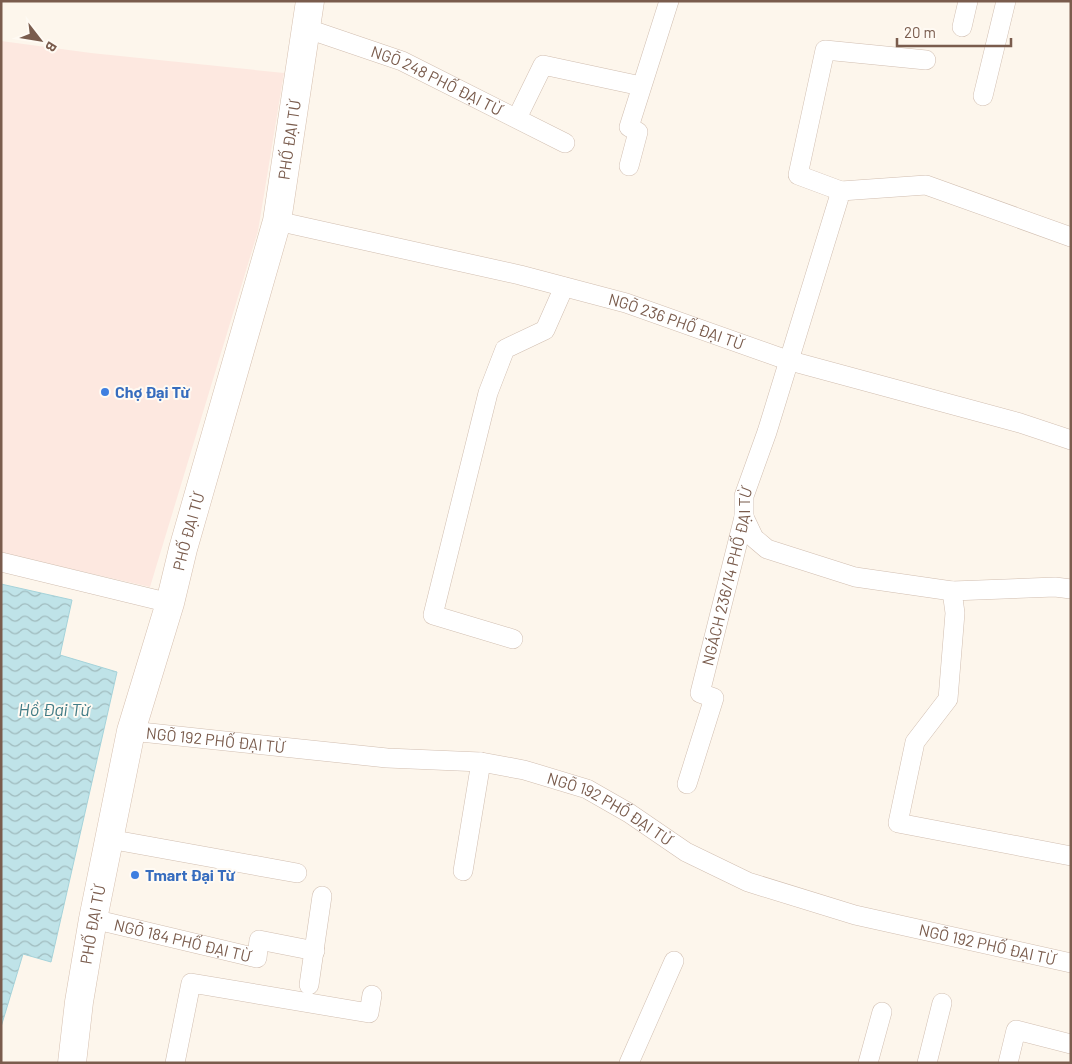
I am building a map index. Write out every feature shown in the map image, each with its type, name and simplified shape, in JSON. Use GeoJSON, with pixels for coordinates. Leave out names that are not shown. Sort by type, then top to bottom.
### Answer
{"type":"FeatureCollection","features":[{"type":"Feature","properties":{"kind":"street","name":"PHỐ ĐẠI TỪ"},"geometry":{"type":"LineString","coordinates":[[72,1063],[79,1002],[93,919],[131,731],[170,603],[183,549],[277,221],[304,28],[310,1]]}},
{"type":"Feature","properties":{"kind":"lane"},"geometry":{"type":"LineString","coordinates":[[629,166],[638,132],[630,127],[641,86],[669,1]]}},
{"type":"Feature","properties":{"kind":"lane"},"geometry":{"type":"LineString","coordinates":[[962,27],[968,1]]}},
{"type":"Feature","properties":{"kind":"lane"},"geometry":{"type":"LineString","coordinates":[[983,96],[1006,1]]}},
{"type":"Feature","properties":{"kind":"lane","name":"NGÕ 248 PHỐ ĐẠI TỪ"},"geometry":{"type":"LineString","coordinates":[[304,28],[402,61],[565,144]]}},
{"type":"Feature","properties":{"kind":"lane"},"geometry":{"type":"LineString","coordinates":[[926,60],[825,50],[798,175],[841,191],[926,185],[1071,237]]}},
{"type":"Feature","properties":{"kind":"lane"},"geometry":{"type":"LineString","coordinates":[[517,118],[543,65],[641,86]]}},
{"type":"Feature","properties":{"kind":"lane","name":"NGÁCH 236/14 PHỐ ĐẠI TỪ"},"geometry":{"type":"LineString","coordinates":[[687,784],[714,698],[700,693],[744,517],[744,496],[767,432],[787,360],[841,191]]}},
{"type":"Feature","properties":{"kind":"lane","name":"NGÕ 236 PHỐ ĐẠI TỪ"},"geometry":{"type":"LineString","coordinates":[[277,221],[626,303],[787,360],[1020,423],[1071,440]]}},
{"type":"Feature","properties":{"kind":"lane"},"geometry":{"type":"LineString","coordinates":[[513,640],[433,615],[488,392],[505,349],[545,330],[564,287]]}},
{"type":"Feature","properties":{"kind":"lane"},"geometry":{"type":"LineString","coordinates":[[744,517],[754,538],[767,549],[855,577],[952,591],[1055,587],[1071,589]]}},
{"type":"Feature","properties":{"kind":"lane"},"geometry":{"type":"LineString","coordinates":[[1,562],[170,603]]}},
{"type":"Feature","properties":{"kind":"lane"},"geometry":{"type":"LineString","coordinates":[[952,591],[955,613],[948,699],[915,742],[898,822],[1071,856]]}},
{"type":"Feature","properties":{"kind":"lane","name":"NGÕ 192 PHỐ ĐẠI TỪ"},"geometry":{"type":"LineString","coordinates":[[131,731],[387,758],[481,762],[524,770],[587,789],[630,813],[686,852],[748,882],[855,915],[1071,963]]}},
{"type":"Feature","properties":{"kind":"lane"},"geometry":{"type":"LineString","coordinates":[[463,871],[481,762]]}},
{"type":"Feature","properties":{"kind":"lane"},"geometry":{"type":"LineString","coordinates":[[109,839],[297,873]]}},
{"type":"Feature","properties":{"kind":"lane"},"geometry":{"type":"LineString","coordinates":[[309,985],[322,896]]}},
{"type":"Feature","properties":{"kind":"lane","name":"NGÕ 184 PHỐ ĐẠI TỪ"},"geometry":{"type":"LineString","coordinates":[[93,919],[256,958],[259,940],[315,951]]}},
{"type":"Feature","properties":{"kind":"lane"},"geometry":{"type":"LineString","coordinates":[[630,1063],[674,961]]}},
{"type":"Feature","properties":{"kind":"lane"},"geometry":{"type":"LineString","coordinates":[[175,1063],[192,983],[369,1013],[372,995]]}},
{"type":"Feature","properties":{"kind":"lane"},"geometry":{"type":"LineString","coordinates":[[927,1063],[942,1003]]}},
{"type":"Feature","properties":{"kind":"lane"},"geometry":{"type":"LineString","coordinates":[[868,1063],[882,1012]]}},
{"type":"Feature","properties":{"kind":"lane"},"geometry":{"type":"LineString","coordinates":[[1008,1063],[1016,1030],[1071,1044]]}},
{"type":"Feature","properties":{"kind":"shaded area","name":"Chợ Đại Từ"},"geometry":{"type":"Polygon","coordinates":[[[1,41],[91,53],[284,73],[258,231],[150,587],[1,553],[1,41]]]}},
{"type":"Feature","properties":{"kind":"water","name":"Hồ Đại Từ"},"geometry":{"type":"Polygon","coordinates":[[[1,584],[72,600],[60,655],[117,672],[51,962],[23,954],[1,1027],[1,584]]]}},
{"type":"Feature","properties":{"kind":"place","name":"Chợ Đại Từ"},"geometry":{"type":"Point","coordinates":[105,392]}},
{"type":"Feature","properties":{"kind":"place","name":"Tmart Đại Từ"},"geometry":{"type":"Point","coordinates":[135,875]}}]}
